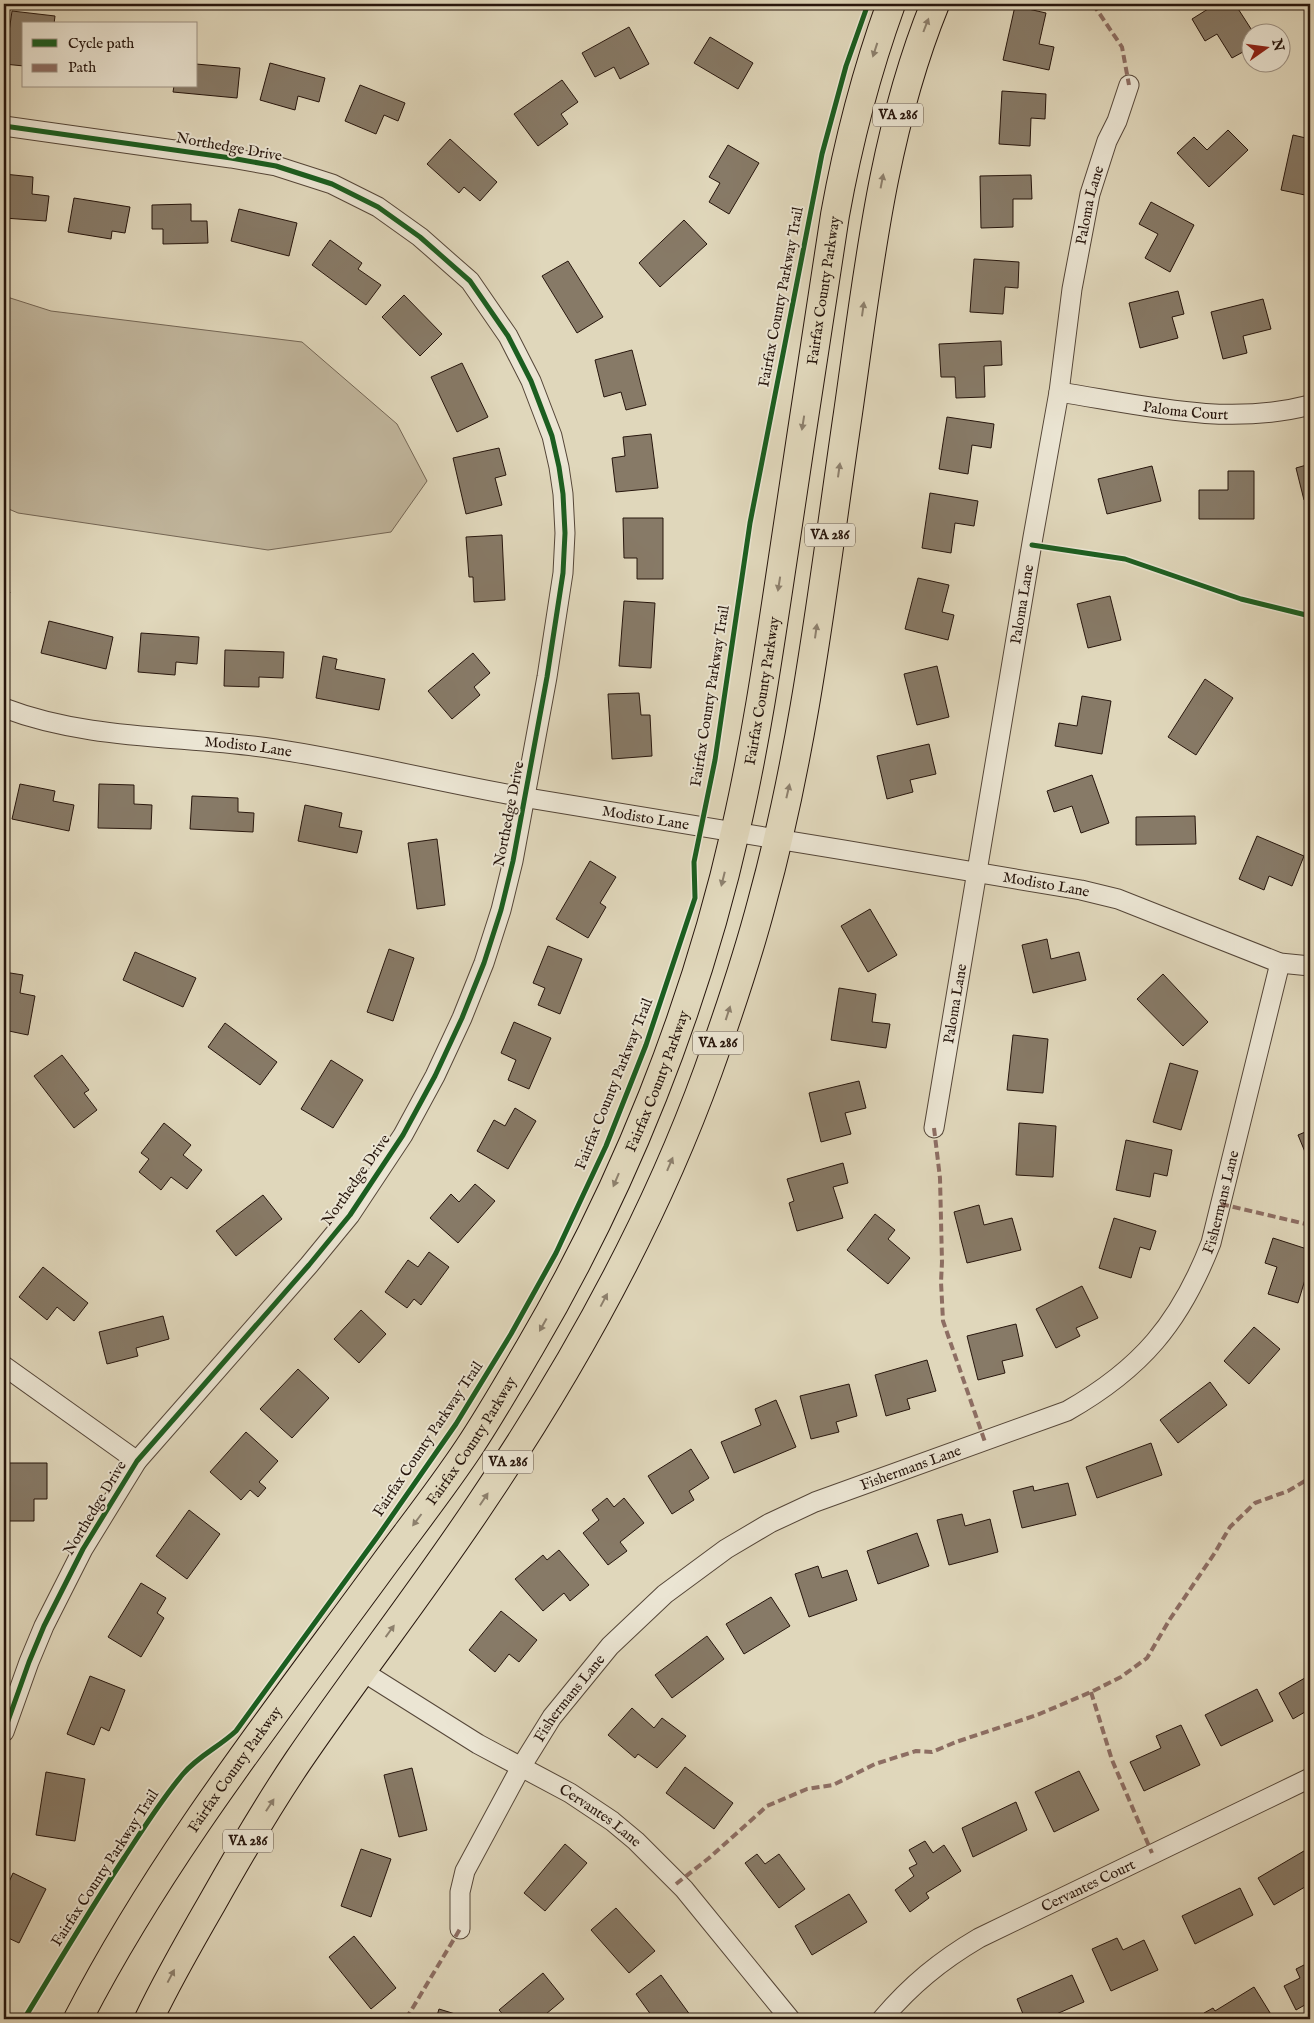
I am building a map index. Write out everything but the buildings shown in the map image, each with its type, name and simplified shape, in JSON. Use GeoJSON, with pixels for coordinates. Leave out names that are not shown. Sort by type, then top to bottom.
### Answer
{"type":"FeatureCollection","features":[{"type":"Feature","properties":{"kind":"highway","name":"Fairfax County Parkway"},"geometry":{"type":"LineString","coordinates":[[78,2019],[134,1921],[187,1838],[468,1449],[560,1295],[613,1187],[662,1071],[682,1017],[736,832],[761,700],[834,215],[864,86],[891,4]]}},
{"type":"Feature","properties":{"kind":"highway","name":"VA 286"},"geometry":{"type":"LineString","coordinates":[[148,2019],[255,1828],[296,1764],[481,1503],[545,1405],[578,1350],[636,1240],[684,1133],[719,1040],[763,902],[792,775],[813,654],[881,186],[902,97],[935,4]]}},
{"type":"Feature","properties":{"kind":"street","name":"Paloma Lane"},"geometry":{"type":"LineString","coordinates":[[934,1128],[1059,392],[1072,289],[1090,194],[1107,141],[1117,121],[1129,85]]}},
{"type":"Feature","properties":{"kind":"street","name":"Northedge Drive"},"geometry":{"type":"LineString","coordinates":[[4,126],[231,158],[276,166],[306,174],[332,184],[378,207],[420,237],[470,281],[508,336],[532,381],[552,436],[563,494],[565,533],[562,573],[514,860],[501,910],[484,962],[462,1018],[435,1076],[403,1135],[350,1215],[138,1461],[83,1549],[44,1626],[4,1732]]}},
{"type":"Feature","properties":{"kind":"street","name":"Paloma Court"},"geometry":{"type":"LineString","coordinates":[[1059,392],[1205,414],[1241,416],[1269,414],[1310,405]]}},
{"type":"Feature","properties":{"kind":"street","name":"Modisto Lane"},"geometry":{"type":"LineString","coordinates":[[4,708],[30,717],[70,726],[106,732],[276,749],[526,797],[1081,890],[1118,899],[1280,962],[1310,966]]}},
{"type":"Feature","properties":{"kind":"street","name":"Fishermans Lane"},"geometry":{"type":"LineString","coordinates":[[460,1929],[460,1892],[465,1871],[520,1767],[552,1717],[610,1646],[665,1594],[726,1549],[770,1523],[815,1502],[1066,1411],[1090,1398],[1128,1370],[1150,1348],[1170,1324],[1185,1301],[1200,1273],[1211,1243],[1280,962]]}},
{"type":"Feature","properties":{"kind":"street"},"geometry":{"type":"LineString","coordinates":[[4,1366],[138,1461]]}},
{"type":"Feature","properties":{"kind":"street","name":"Cervantes Lane"},"geometry":{"type":"LineString","coordinates":[[362,1671],[478,1744],[570,1793],[612,1821],[636,1841],[676,1884],[684,1889],[790,2019]]}},
{"type":"Feature","properties":{"kind":"street","name":"Cervantes Court"},"geometry":{"type":"LineString","coordinates":[[882,2019],[920,1978],[948,1956],[979,1938],[1310,1778]]}},
{"type":"Feature","properties":{"kind":"shaded area"},"geometry":{"type":"Polygon","coordinates":[[[4,296],[51,311],[302,342],[397,424],[427,481],[391,532],[268,550],[18,513],[4,507],[4,296]]]}},
{"type":"Feature","properties":{"kind":"marked path"},"geometry":{"type":"LineString","coordinates":[[1093,4],[1122,47],[1129,85]]}},
{"type":"Feature","properties":{"kind":"marked path"},"geometry":{"type":"LineString","coordinates":[[934,1128],[940,1178],[943,1321],[985,1442]]}},
{"type":"Feature","properties":{"kind":"marked path"},"geometry":{"type":"LineString","coordinates":[[1221,1204],[1310,1225]]}},
{"type":"Feature","properties":{"kind":"marked path"},"geometry":{"type":"LineString","coordinates":[[676,1884],[709,1858],[767,1806],[807,1789],[833,1785],[875,1764],[916,1751],[932,1752],[1037,1715],[1121,1677],[1147,1658],[1230,1527],[1255,1503],[1288,1491],[1310,1478]]}},
{"type":"Feature","properties":{"kind":"marked path"},"geometry":{"type":"LineString","coordinates":[[1091,1692],[1112,1760],[1152,1853]]}},
{"type":"Feature","properties":{"kind":"marked path"},"geometry":{"type":"LineString","coordinates":[[406,2019],[460,1929]]}},
{"type":"Feature","properties":{"kind":"cycle path","name":"Fairfax County Parkway Trail"},"geometry":{"type":"LineString","coordinates":[[24,2019],[98,1898],[167,1794],[189,1768],[236,1731],[378,1536],[456,1424],[511,1334],[556,1253],[606,1146],[646,1045],[695,898],[694,862],[715,760],[750,523],[822,154],[846,66],[868,4]]}},
{"type":"Feature","properties":{"kind":"cycle path"},"geometry":{"type":"LineString","coordinates":[[4,126],[276,166],[332,184],[378,207],[420,237],[470,281],[508,336],[531,381],[552,436],[559,467],[563,494],[565,533],[563,573],[547,677],[513,861],[501,910],[484,963],[462,1018],[435,1076],[403,1135],[350,1215],[309,1265],[137,1461],[83,1549],[44,1626],[4,1732]]}},
{"type":"Feature","properties":{"kind":"cycle path"},"geometry":{"type":"LineString","coordinates":[[1032,545],[1125,559],[1241,599],[1310,616]]}}]}
